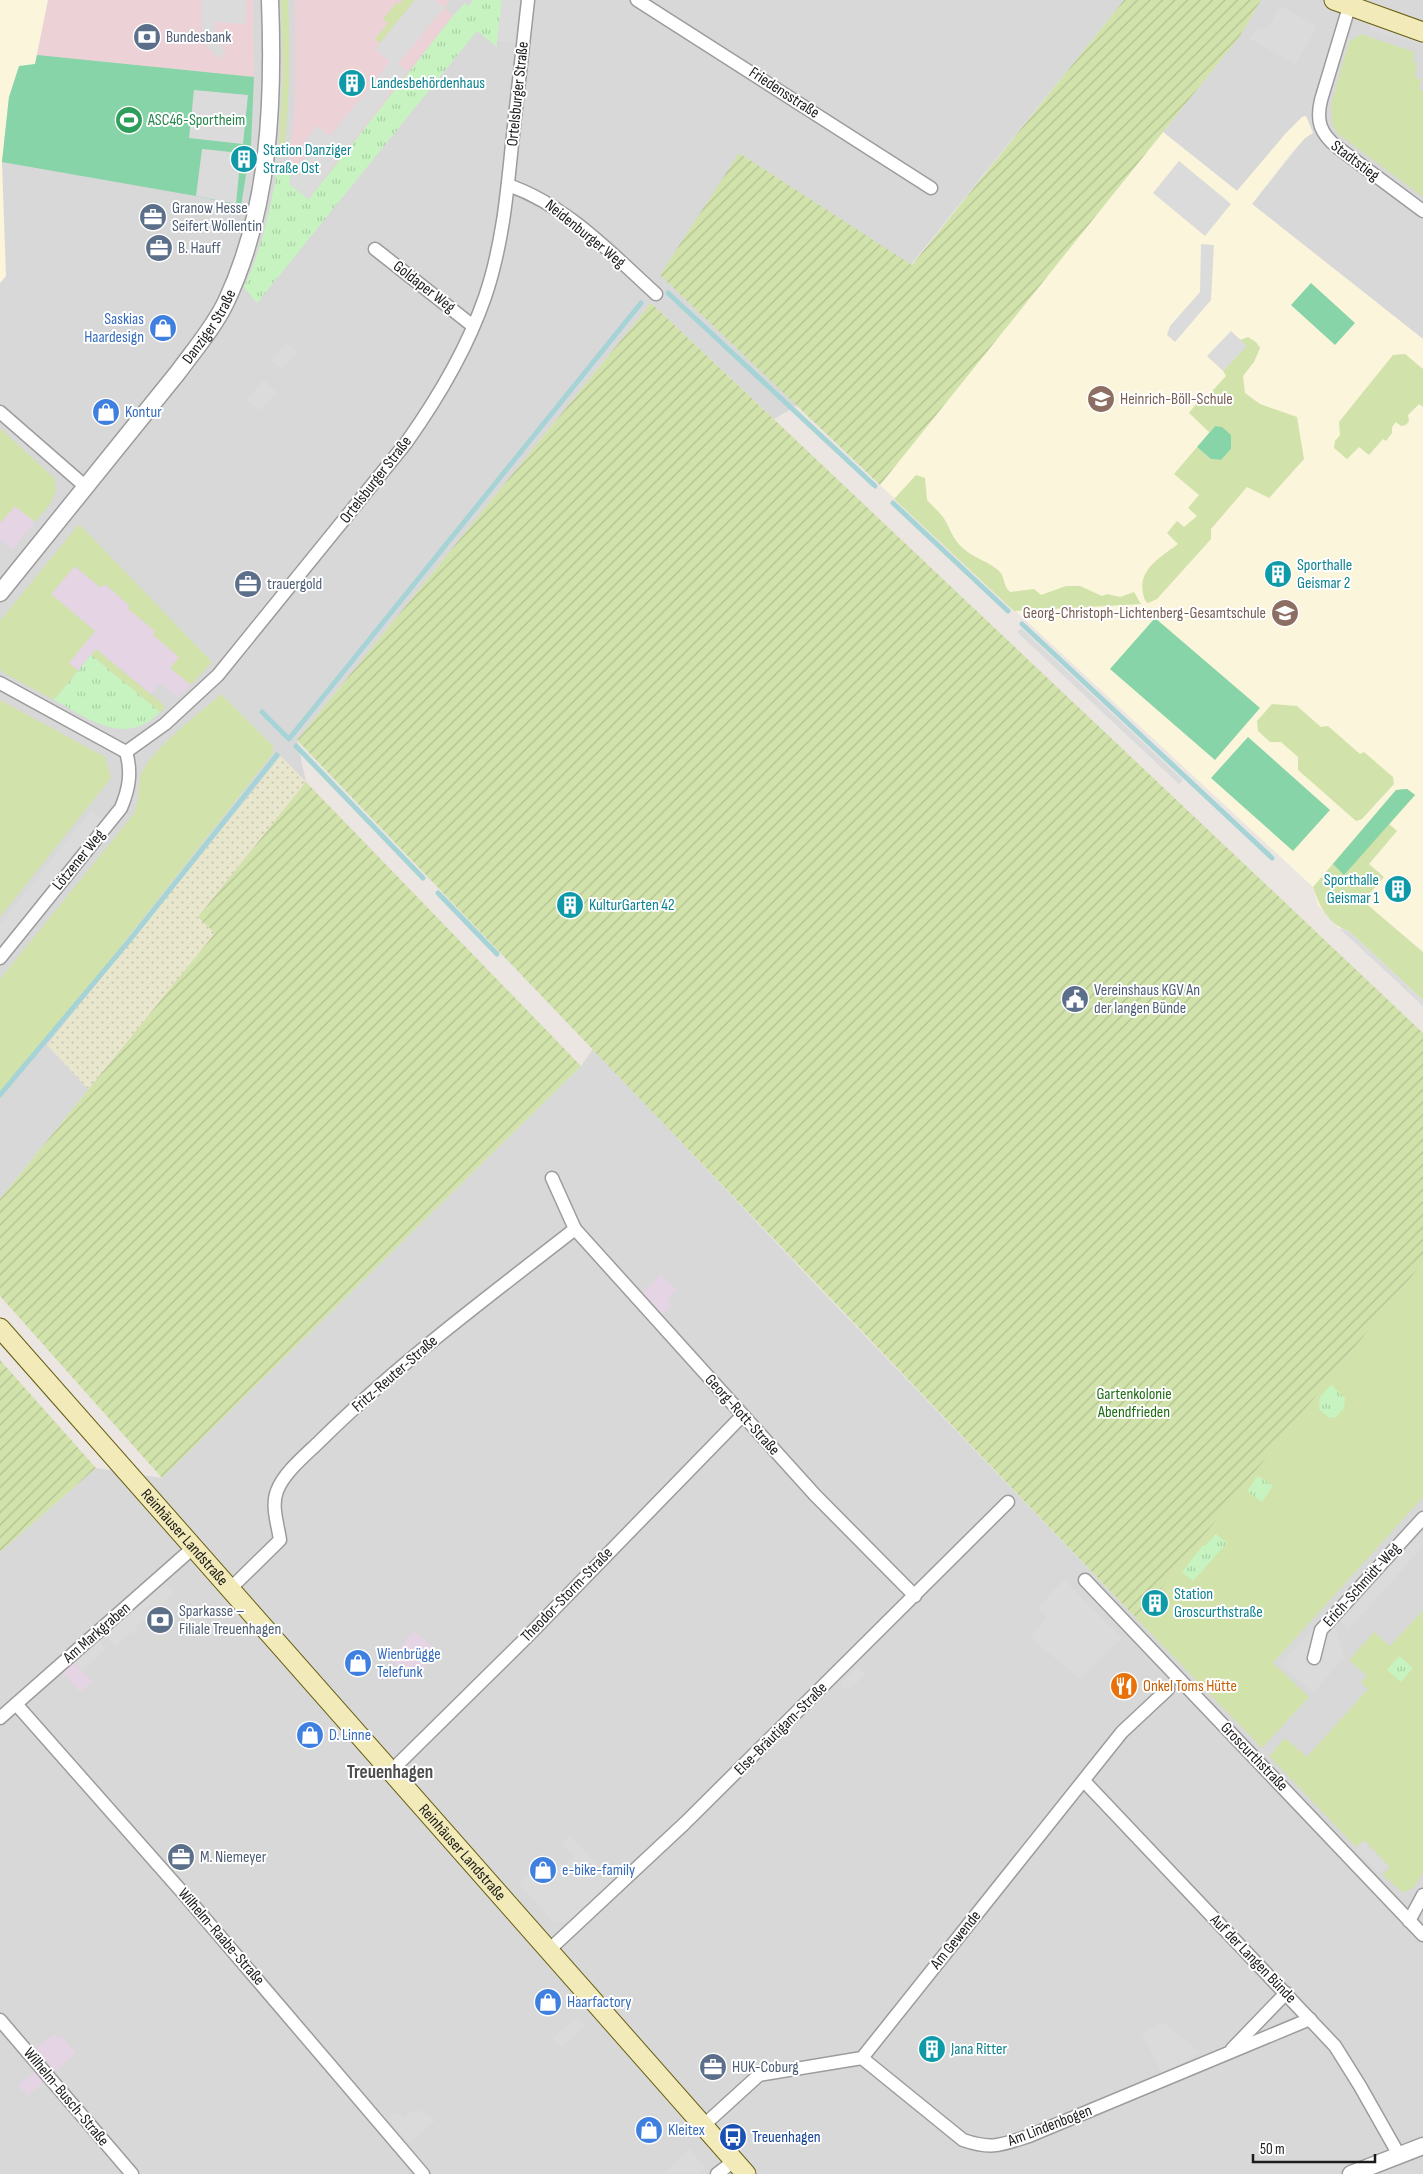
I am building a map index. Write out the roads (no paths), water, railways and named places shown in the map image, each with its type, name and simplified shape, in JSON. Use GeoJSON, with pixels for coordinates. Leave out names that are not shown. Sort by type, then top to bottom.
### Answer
{"type":"FeatureCollection","features":[{"type":"Feature","properties":{"kind":"main road"},"geometry":{"type":"LineString","coordinates":[[1341,4],[1423,32]]}},
{"type":"Feature","properties":{"kind":"main road","name":"Reinhäuser Landstraße"},"geometry":{"type":"LineString","coordinates":[[0,1328],[740,2168]]}},
{"type":"Feature","properties":{"kind":"street","name":"Danziger Straße"},"geometry":{"type":"LineString","coordinates":[[0,593],[179,371],[207,333],[226,302],[248,244],[262,184],[272,89],[270,0]]}},
{"type":"Feature","properties":{"kind":"street","name":"Ortelsburger Straße"},"geometry":{"type":"LineString","coordinates":[[126,752],[165,724],[218,675],[314,559],[430,408],[452,371],[485,297],[499,247],[508,184],[528,0]]}},
{"type":"Feature","properties":{"kind":"street","name":"Friedensstraße"},"geometry":{"type":"LineString","coordinates":[[637,0],[931,188]]}},
{"type":"Feature","properties":{"kind":"street","name":"Stadtstieg"},"geometry":{"type":"LineString","coordinates":[[1341,4],[1319,110],[1320,127],[1326,138],[1337,147],[1423,211]]}},
{"type":"Feature","properties":{"kind":"street","name":"Neidenburger Weg"},"geometry":{"type":"LineString","coordinates":[[508,184],[544,200],[576,224],[656,294]]}},
{"type":"Feature","properties":{"kind":"street","name":"Goldaper Weg"},"geometry":{"type":"LineString","coordinates":[[375,248],[473,326]]}},
{"type":"Feature","properties":{"kind":"street"},"geometry":{"type":"LineString","coordinates":[[0,412],[86,487]]}},
{"type":"Feature","properties":{"kind":"street"},"geometry":{"type":"LineString","coordinates":[[0,683],[126,752]]}},
{"type":"Feature","properties":{"kind":"street","name":"Lötzener Weg"},"geometry":{"type":"LineString","coordinates":[[0,958],[121,808],[128,792],[130,780],[126,752]]}},
{"type":"Feature","properties":{"kind":"street"},"geometry":{"type":"LineString","coordinates":[[552,1178],[575,1229]]}},
{"type":"Feature","properties":{"kind":"street","name":"Georg-Rott-Straße"},"geometry":{"type":"LineString","coordinates":[[575,1229],[742,1416],[831,1512],[915,1596]]}},
{"type":"Feature","properties":{"kind":"street","name":"Fritz-Reuter-Straße"},"geometry":{"type":"LineString","coordinates":[[230,1589],[280,1540],[275,1495],[279,1485],[293,1469],[357,1405],[399,1368],[575,1229]]}},
{"type":"Feature","properties":{"kind":"street","name":"Theodor-Storm-Straße"},"geometry":{"type":"LineString","coordinates":[[390,1772],[526,1637],[742,1416]]}},
{"type":"Feature","properties":{"kind":"street","name":"Else-Bräutigam-Straße"},"geometry":{"type":"LineString","coordinates":[[549,1950],[685,1823],[1008,1502]]}},
{"type":"Feature","properties":{"kind":"street","name":"Erich-Schmidt-Weg"},"geometry":{"type":"LineString","coordinates":[[1314,1658],[1322,1630],[1423,1518]]}},
{"type":"Feature","properties":{"kind":"street","name":"Am Markgraben"},"geometry":{"type":"LineString","coordinates":[[0,1718],[194,1547]]}},
{"type":"Feature","properties":{"kind":"street","name":"Groscurthstraße"},"geometry":{"type":"LineString","coordinates":[[1084,1580],[1423,1936]]}},
{"type":"Feature","properties":{"kind":"street","name":"Am Gewende"},"geometry":{"type":"LineString","coordinates":[[862,2058],[1122,1732],[1168,1689]]}},
{"type":"Feature","properties":{"kind":"street","name":"Wilhelm-Raabe-Straße"},"geometry":{"type":"LineString","coordinates":[[16,1704],[177,1885],[423,2174]]}},
{"type":"Feature","properties":{"kind":"street","name":"Auf der Langen Bünde"},"geometry":{"type":"LineString","coordinates":[[1084,1781],[1335,2046],[1399,2155]]}},
{"type":"Feature","properties":{"kind":"street"},"geometry":{"type":"LineString","coordinates":[[1409,1920],[1423,1895]]}},
{"type":"Feature","properties":{"kind":"street","name":"Am Lindenbogen"},"geometry":{"type":"LineString","coordinates":[[1228,2053],[1286,1993]]}},
{"type":"Feature","properties":{"kind":"street","name":"Am Lindenbogen"},"geometry":{"type":"LineString","coordinates":[[862,2058],[963,2140],[981,2147],[998,2145],[1029,2136],[1310,2019]]}},
{"type":"Feature","properties":{"kind":"street","name":"Wilhelm-Busch-Straße"},"geometry":{"type":"LineString","coordinates":[[0,2020],[132,2174]]}},
{"type":"Feature","properties":{"kind":"street"},"geometry":{"type":"LineString","coordinates":[[704,2125],[759,2075],[862,2058]]}},
{"type":"Feature","properties":{"kind":"street"},"geometry":{"type":"LineString","coordinates":[[1351,2174],[1422,2148]]}},
{"type":"Feature","properties":{"kind":"street"},"geometry":{"type":"LineString","coordinates":[[717,2174],[740,2168]]}},
{"type":"Feature","properties":{"kind":"waterway"},"geometry":{"type":"LineString","coordinates":[[668,293],[875,486]]}},
{"type":"Feature","properties":{"kind":"waterway"},"geometry":{"type":"LineString","coordinates":[[262,712],[289,739],[641,303]]}},
{"type":"Feature","properties":{"kind":"waterway"},"geometry":{"type":"LineString","coordinates":[[893,503],[1008,611]]}},
{"type":"Feature","properties":{"kind":"waterway"},"geometry":{"type":"LineString","coordinates":[[1022,624],[1272,858]]}},
{"type":"Feature","properties":{"kind":"waterway"},"geometry":{"type":"LineString","coordinates":[[296,746],[423,878]]}},
{"type":"Feature","properties":{"kind":"waterway"},"geometry":{"type":"LineString","coordinates":[[0,1095],[129,941],[277,755]]}},
{"type":"Feature","properties":{"kind":"waterway"},"geometry":{"type":"LineString","coordinates":[[438,893],[497,954]]}},
{"type":"Feature","properties":{"kind":"place","name":"Bundesbank"},"geometry":{"type":"Point","coordinates":[147,37]}},
{"type":"Feature","properties":{"kind":"place","name":"Landesbehördenhaus"},"geometry":{"type":"Point","coordinates":[352,83]}},
{"type":"Feature","properties":{"kind":"place","name":"ASC46-Sportheim"},"geometry":{"type":"Point","coordinates":[129,120]}},
{"type":"Feature","properties":{"kind":"place","name":"Station Danziger Straße Ost"},"geometry":{"type":"Point","coordinates":[244,159]}},
{"type":"Feature","properties":{"kind":"place","name":"Granow Hesse Seifert Wollentin"},"geometry":{"type":"Point","coordinates":[153,217]}},
{"type":"Feature","properties":{"kind":"place","name":"B. Hauff"},"geometry":{"type":"Point","coordinates":[159,248]}},
{"type":"Feature","properties":{"kind":"place","name":"Saskias Haardesign"},"geometry":{"type":"Point","coordinates":[163,328]}},
{"type":"Feature","properties":{"kind":"place","name":"Heinrich-Böll-Schule"},"geometry":{"type":"Point","coordinates":[1101,399]}},
{"type":"Feature","properties":{"kind":"place","name":"Kontur"},"geometry":{"type":"Point","coordinates":[106,412]}},
{"type":"Feature","properties":{"kind":"place","name":"Sporthalle Geismar 2"},"geometry":{"type":"Point","coordinates":[1278,574]}},
{"type":"Feature","properties":{"kind":"place","name":"trauergold"},"geometry":{"type":"Point","coordinates":[248,584]}},
{"type":"Feature","properties":{"kind":"place","name":"Georg-Christoph-Lichtenberg-Gesamtschule"},"geometry":{"type":"Point","coordinates":[1285,613]}},
{"type":"Feature","properties":{"kind":"place","name":"Sporthalle Geismar 1"},"geometry":{"type":"Point","coordinates":[1398,889]}},
{"type":"Feature","properties":{"kind":"place","name":"KulturGarten 42"},"geometry":{"type":"Point","coordinates":[570,905]}},
{"type":"Feature","properties":{"kind":"place","name":"Vereinshaus KGV An der langen Bünde"},"geometry":{"type":"Point","coordinates":[1075,999]}},
{"type":"Feature","properties":{"kind":"place","name":"Station Groscurthstraße"},"geometry":{"type":"Point","coordinates":[1155,1603]}},
{"type":"Feature","properties":{"kind":"place","name":"Sparkasse – Filiale Treuenhagen"},"geometry":{"type":"Point","coordinates":[160,1620]}},
{"type":"Feature","properties":{"kind":"place","name":"Wienbrügge Telefunk"},"geometry":{"type":"Point","coordinates":[358,1663]}},
{"type":"Feature","properties":{"kind":"place","name":"Onkel Toms Hütte"},"geometry":{"type":"Point","coordinates":[1124,1686]}},
{"type":"Feature","properties":{"kind":"place","name":"D. Linne"},"geometry":{"type":"Point","coordinates":[310,1735]}},
{"type":"Feature","properties":{"kind":"place","name":"M. Niemeyer"},"geometry":{"type":"Point","coordinates":[181,1857]}},
{"type":"Feature","properties":{"kind":"place","name":"e-bike-family"},"geometry":{"type":"Point","coordinates":[543,1870]}},
{"type":"Feature","properties":{"kind":"place","name":"Haarfactory"},"geometry":{"type":"Point","coordinates":[548,2002]}},
{"type":"Feature","properties":{"kind":"place","name":"Jana Ritter"},"geometry":{"type":"Point","coordinates":[932,2049]}},
{"type":"Feature","properties":{"kind":"place","name":"HUK-Coburg"},"geometry":{"type":"Point","coordinates":[713,2067]}},
{"type":"Feature","properties":{"kind":"place","name":"Kleitex"},"geometry":{"type":"Point","coordinates":[649,2130]}},
{"type":"Feature","properties":{"kind":"place","name":"Treuenhagen"},"geometry":{"type":"Point","coordinates":[733,2137]}},
{"type":"Feature","properties":{"kind":"district","name":"Treuenhagen"},"geometry":{"type":"Point","coordinates":[390,1772]}},
{"type":"Feature","properties":{"kind":"park label","name":"Gartenkolonie Abendfrieden"},"geometry":{"type":"Point","coordinates":[1134,1403]}}]}
